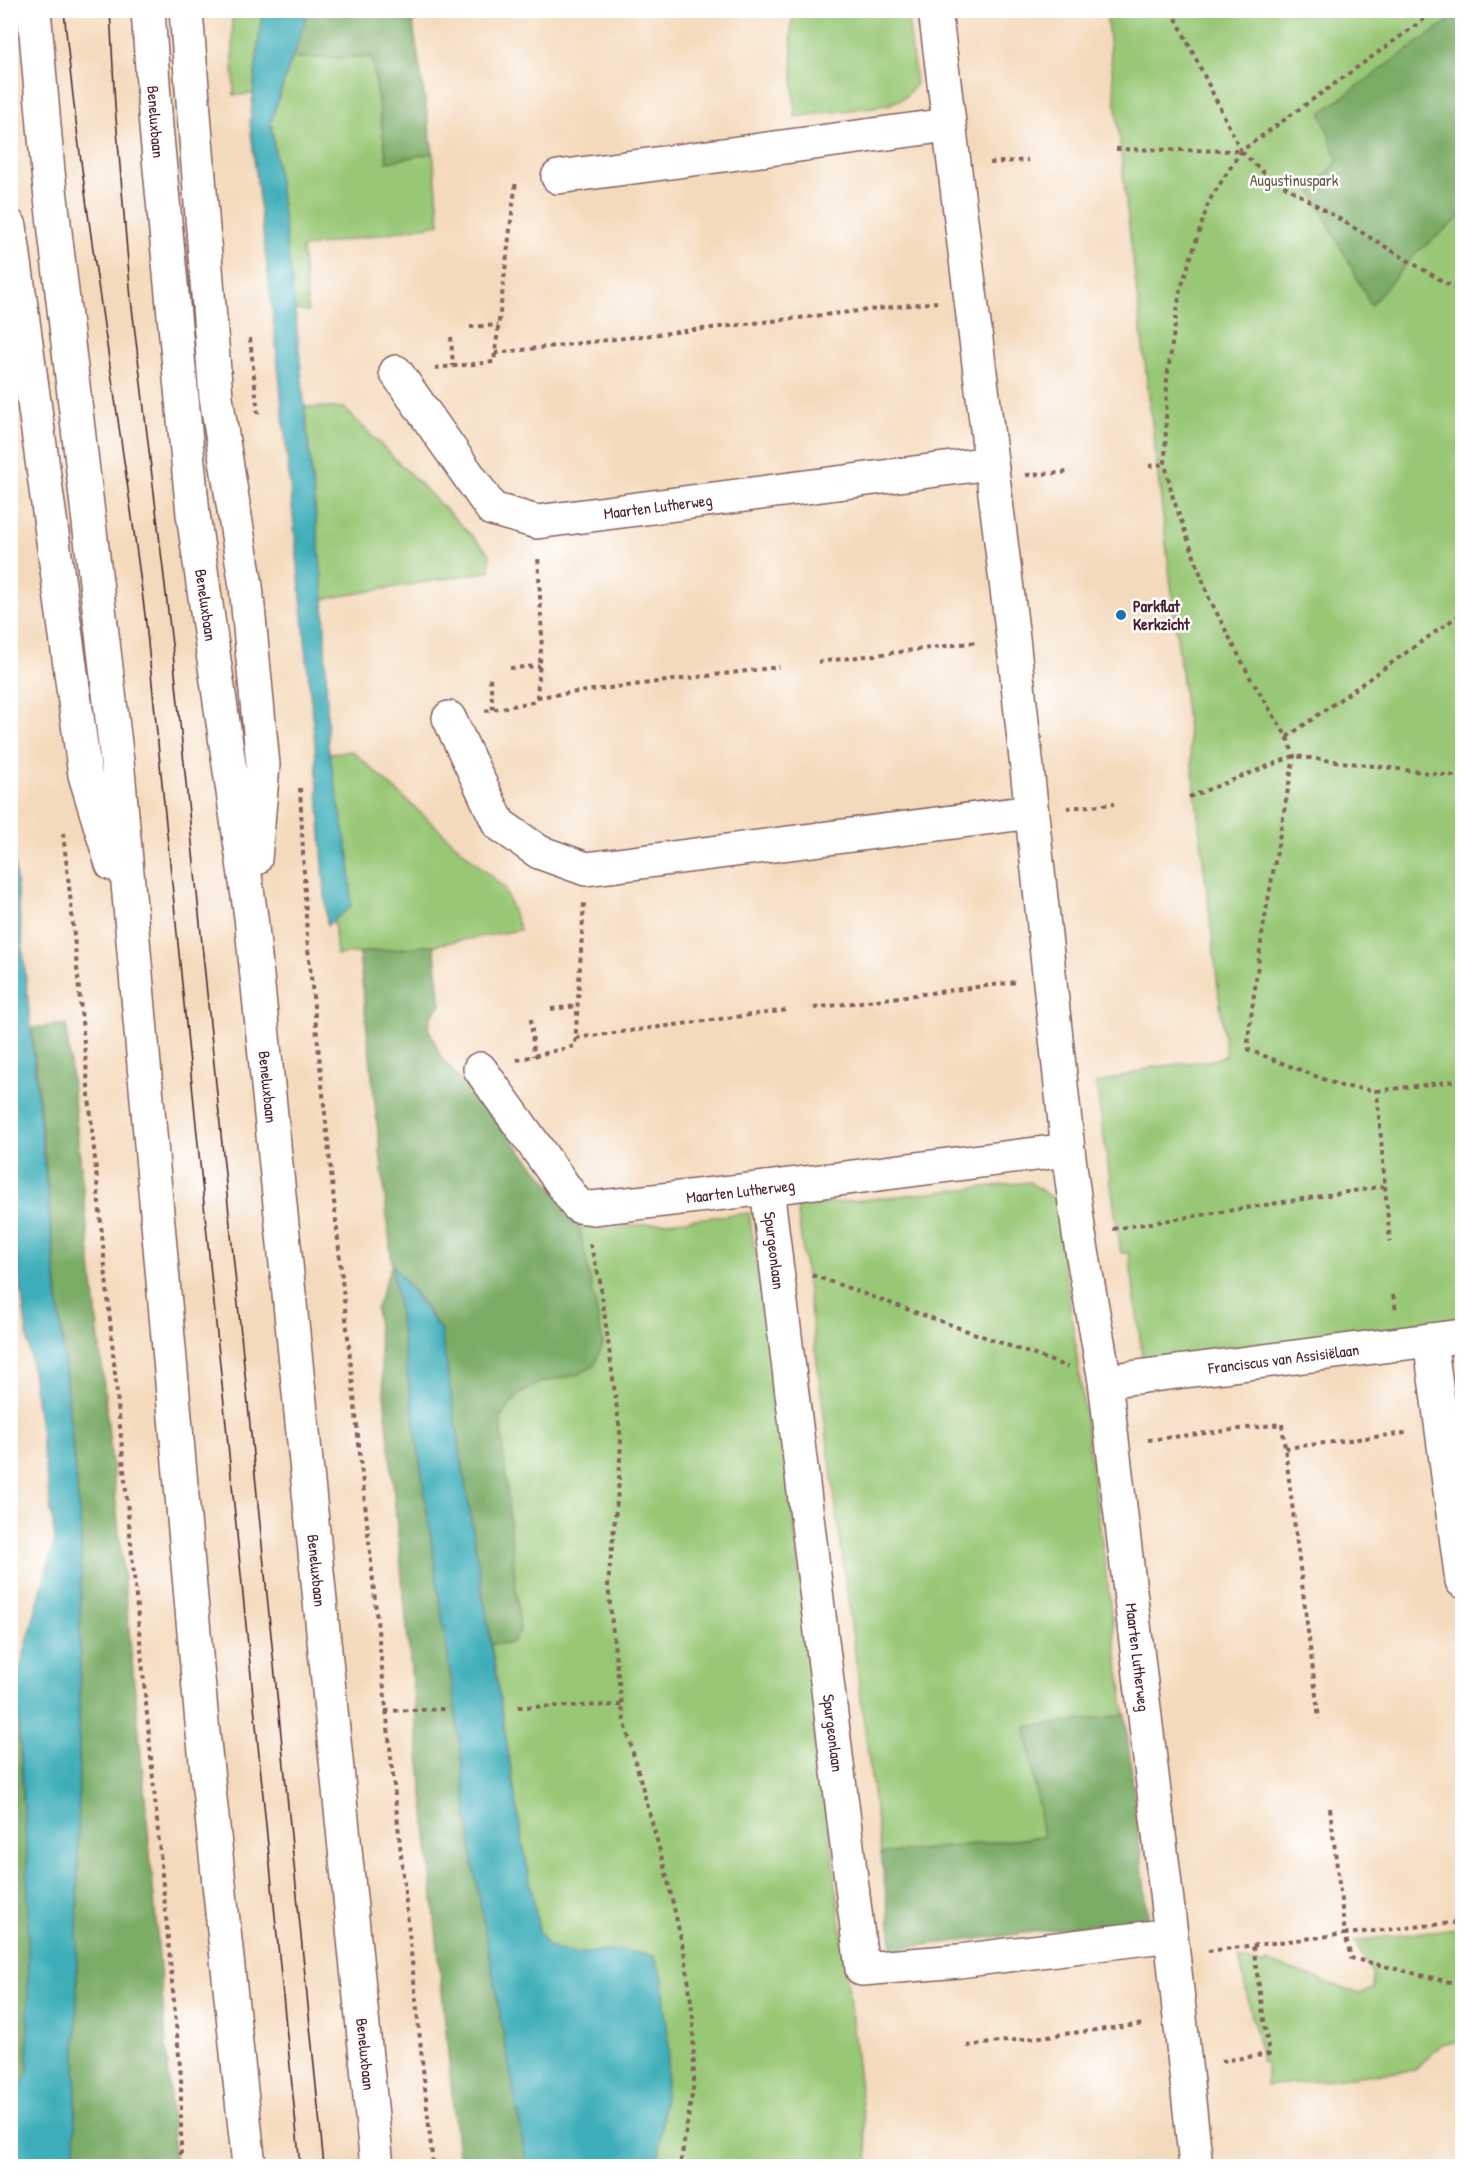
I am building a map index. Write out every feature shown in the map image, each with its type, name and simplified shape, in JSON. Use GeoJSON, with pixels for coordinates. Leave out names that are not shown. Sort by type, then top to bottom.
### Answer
{"type":"FeatureCollection","features":[{"type":"Feature","properties":{"kind":"street"},"geometry":{"type":"LineString","coordinates":[[33,10],[48,172],[118,770],[202,1723],[249,2166]]}},
{"type":"Feature","properties":{"kind":"street","name":"Beneluxbaan"},"geometry":{"type":"LineString","coordinates":[[148,10],[156,127],[193,514],[251,917],[377,2166]]}},
{"type":"Feature","properties":{"kind":"street"},"geometry":{"type":"LineString","coordinates":[[186,10],[216,397],[246,586],[263,765],[251,917]]}},
{"type":"Feature","properties":{"kind":"street","name":"Maarten Lutherweg"},"geometry":{"type":"LineString","coordinates":[[935,10],[1013,638],[1068,1150],[1079,1234],[1105,1380],[1196,2166]]}},
{"type":"Feature","properties":{"kind":"street"},"geometry":{"type":"LineString","coordinates":[[558,177],[948,125]]}},
{"type":"Feature","properties":{"kind":"street"},"geometry":{"type":"LineString","coordinates":[[10,226],[85,775],[131,927]]}},
{"type":"Feature","properties":{"kind":"street","name":"Maarten Lutherweg"},"geometry":{"type":"LineString","coordinates":[[396,372],[492,509],[537,522],[992,470]]}},
{"type":"Feature","properties":{"kind":"street"},"geometry":{"type":"LineString","coordinates":[[449,718],[499,824],[539,852],[586,870],[1031,812]]}},
{"type":"Feature","properties":{"kind":"street"},"geometry":{"type":"LineString","coordinates":[[480,1069],[578,1206],[593,1208]]}},
{"type":"Feature","properties":{"kind":"street","name":"Maarten Lutherweg"},"geometry":{"type":"LineString","coordinates":[[593,1208],[1068,1150]]}},
{"type":"Feature","properties":{"kind":"street","name":"Spurgeonlaan"},"geometry":{"type":"LineString","coordinates":[[767,1188],[862,1970],[1172,1946]]}},
{"type":"Feature","properties":{"kind":"street","name":"Franciscus van Assisiëlaan"},"geometry":{"type":"LineString","coordinates":[[1105,1380],[1462,1336]]}},
{"type":"Feature","properties":{"kind":"street"},"geometry":{"type":"LineString","coordinates":[[1430,1340],[1462,1581]]}},
{"type":"Feature","properties":{"kind":"path"},"geometry":{"type":"LineString","coordinates":[[1172,10],[1241,151],[1265,174],[1462,293]]}},
{"type":"Feature","properties":{"kind":"path"},"geometry":{"type":"LineString","coordinates":[[1176,18],[1180,10]]}},
{"type":"Feature","properties":{"kind":"path"},"geometry":{"type":"LineString","coordinates":[[1437,10],[1241,151],[1209,201],[1180,291],[1167,378],[1165,464],[1173,498],[1209,598],[1251,679],[1287,737],[1294,756],[1263,928],[1248,1039],[1249,1050],[1341,1086],[1377,1091],[1462,1080]]}},
{"type":"Feature","properties":{"kind":"path"},"geometry":{"type":"LineString","coordinates":[[1116,149],[1241,151]]}},
{"type":"Feature","properties":{"kind":"path"},"geometry":{"type":"LineString","coordinates":[[396,372],[494,362],[516,180]]}},
{"type":"Feature","properties":{"kind":"path"},"geometry":{"type":"LineString","coordinates":[[495,353],[971,298]]}},
{"type":"Feature","properties":{"kind":"path"},"geometry":{"type":"LineString","coordinates":[[470,327],[498,325]]}},
{"type":"Feature","properties":{"kind":"path"},"geometry":{"type":"LineString","coordinates":[[249,332],[258,415]]}},
{"type":"Feature","properties":{"kind":"path"},"geometry":{"type":"LineString","coordinates":[[451,337],[453,366]]}},
{"type":"Feature","properties":{"kind":"path"},"geometry":{"type":"LineString","coordinates":[[1149,466],[1165,464]]}},
{"type":"Feature","properties":{"kind":"path"},"geometry":{"type":"LineString","coordinates":[[992,470],[1071,472]]}},
{"type":"Feature","properties":{"kind":"path"},"geometry":{"type":"LineString","coordinates":[[537,522],[542,637],[537,698]]}},
{"type":"Feature","properties":{"kind":"path"},"geometry":{"type":"LineString","coordinates":[[1287,737],[1462,613]]}},
{"type":"Feature","properties":{"kind":"path"},"geometry":{"type":"LineString","coordinates":[[818,662],[1013,638]]}},
{"type":"Feature","properties":{"kind":"path"},"geometry":{"type":"LineString","coordinates":[[510,668],[540,666]]}},
{"type":"Feature","properties":{"kind":"path"},"geometry":{"type":"LineString","coordinates":[[449,718],[533,702],[537,698],[779,667]]}},
{"type":"Feature","properties":{"kind":"path"},"geometry":{"type":"LineString","coordinates":[[490,678],[493,710]]}},
{"type":"Feature","properties":{"kind":"path"},"geometry":{"type":"LineString","coordinates":[[1189,797],[1294,756],[1462,777]]}},
{"type":"Feature","properties":{"kind":"path"},"geometry":{"type":"LineString","coordinates":[[300,787],[307,938],[433,2166]]}},
{"type":"Feature","properties":{"kind":"path"},"geometry":{"type":"LineString","coordinates":[[1031,812],[1114,804]]}},
{"type":"Feature","properties":{"kind":"path"},"geometry":{"type":"LineString","coordinates":[[62,822],[74,928],[182,2077],[179,2166]]}},
{"type":"Feature","properties":{"kind":"path"},"geometry":{"type":"LineString","coordinates":[[480,1069],[575,1046],[586,870]]}},
{"type":"Feature","properties":{"kind":"path"},"geometry":{"type":"LineString","coordinates":[[814,1008],[1049,978]]}},
{"type":"Feature","properties":{"kind":"path"},"geometry":{"type":"LineString","coordinates":[[550,1009],[578,1006]]}},
{"type":"Feature","properties":{"kind":"path"},"geometry":{"type":"LineString","coordinates":[[576,1038],[788,1010]]}},
{"type":"Feature","properties":{"kind":"path"},"geometry":{"type":"LineString","coordinates":[[531,1019],[534,1056]]}},
{"type":"Feature","properties":{"kind":"path"},"geometry":{"type":"LineString","coordinates":[[1377,1091],[1390,1242]]}},
{"type":"Feature","properties":{"kind":"path"},"geometry":{"type":"LineString","coordinates":[[1079,1234],[1385,1186]]}},
{"type":"Feature","properties":{"kind":"path"},"geometry":{"type":"LineString","coordinates":[[593,1208],[588,1227],[591,1255],[600,1281],[621,1439],[619,1482],[608,1584],[622,1705],[624,1720],[667,1877],[686,1961],[693,2018],[694,2084],[680,2166]]}},
{"type":"Feature","properties":{"kind":"path"},"geometry":{"type":"LineString","coordinates":[[776,1262],[1105,1380]]}},
{"type":"Feature","properties":{"kind":"path"},"geometry":{"type":"LineString","coordinates":[[1113,1444],[1282,1424],[1319,1719]]}},
{"type":"Feature","properties":{"kind":"path"},"geometry":{"type":"LineString","coordinates":[[1284,1448],[1442,1428]]}},
{"type":"Feature","properties":{"kind":"path"},"geometry":{"type":"LineString","coordinates":[[518,1707],[622,1705]]}},
{"type":"Feature","properties":{"kind":"path"},"geometry":{"type":"LineString","coordinates":[[385,1711],[446,1709]]}},
{"type":"Feature","properties":{"kind":"path"},"geometry":{"type":"LineString","coordinates":[[1330,1808],[1345,1934],[1351,1958],[1462,1985]]}},
{"type":"Feature","properties":{"kind":"path"},"geometry":{"type":"LineString","coordinates":[[1172,1946],[1253,1946],[1462,1922]]}},
{"type":"Feature","properties":{"kind":"path"},"geometry":{"type":"LineString","coordinates":[[1185,2067],[1269,2054],[1253,1946]]}},
{"type":"Feature","properties":{"kind":"path"},"geometry":{"type":"LineString","coordinates":[[967,2046],[1180,2019]]}},
{"type":"Feature","properties":{"kind":"green space","name":"Augustinuspark"},"geometry":{"type":"Polygon","coordinates":[[[1231,10],[1234,15],[1243,10],[1462,11],[1462,1320],[1143,1361],[1129,1253],[1121,1253],[1096,1084],[1154,1067],[1214,1060],[1226,1055],[1126,201],[1106,11],[1231,10]]]}},
{"type":"Feature","properties":{"kind":"green space"},"geometry":{"type":"Polygon","coordinates":[[[232,11],[262,11],[253,94],[234,95],[232,11]]]}},
{"type":"Feature","properties":{"kind":"green space"},"geometry":{"type":"Polygon","coordinates":[[[308,11],[411,11],[433,153],[387,162],[372,57],[290,58],[308,11]]]}},
{"type":"Feature","properties":{"kind":"green space"},"geometry":{"type":"Polygon","coordinates":[[[794,11],[907,11],[916,84],[904,98],[888,105],[795,117],[791,28],[794,11]]]}},
{"type":"Feature","properties":{"kind":"green space"},"geometry":{"type":"Polygon","coordinates":[[[1462,11],[1462,216],[1417,252],[1371,305],[1312,192],[1338,161],[1321,113],[1462,11]]]}},
{"type":"Feature","properties":{"kind":"green space"},"geometry":{"type":"Polygon","coordinates":[[[372,57],[387,161],[433,153],[440,224],[302,248],[308,312],[295,310],[271,121],[290,58],[372,57]]]}},
{"type":"Feature","properties":{"kind":"green space"},"geometry":{"type":"Polygon","coordinates":[[[305,407],[344,408],[490,554],[490,571],[324,599],[305,407]]]}},
{"type":"Feature","properties":{"kind":"green space"},"geometry":{"type":"Polygon","coordinates":[[[352,751],[504,888],[520,930],[434,945],[337,955],[320,754],[352,751]]]}},
{"type":"Feature","properties":{"kind":"green space"},"geometry":{"type":"Polygon","coordinates":[[[434,945],[441,1005],[432,1014],[428,1027],[442,1059],[577,1216],[603,1343],[594,1366],[577,1375],[542,1382],[519,1394],[500,1417],[520,1631],[511,1643],[491,1644],[441,1331],[422,1302],[392,1265],[458,1727],[473,1862],[527,2166],[459,2166],[376,1308],[392,1264],[359,953],[434,945]]]}},
{"type":"Feature","properties":{"kind":"green space"},"geometry":{"type":"Polygon","coordinates":[[[66,1024],[139,1738],[175,2166],[75,2166],[81,1531],[32,1028],[66,1024]]]}},
{"type":"Feature","properties":{"kind":"green space"},"geometry":{"type":"Polygon","coordinates":[[[1030,1182],[1056,1201],[1125,1715],[1026,1728],[1043,1837],[881,1854],[797,1207],[1030,1182]]]}},
{"type":"Feature","properties":{"kind":"green space"},"geometry":{"type":"Polygon","coordinates":[[[749,1213],[787,1464],[869,2166],[658,2166],[669,2048],[621,1950],[576,1954],[547,1946],[539,1931],[491,1644],[511,1643],[500,1417],[519,1394],[542,1382],[577,1375],[577,1216],[602,1229],[749,1213]]]}},
{"type":"Feature","properties":{"kind":"green space"},"geometry":{"type":"Polygon","coordinates":[[[16,1683],[28,1875],[28,2071],[11,2103],[10,1686],[16,1683]]]}},
{"type":"Feature","properties":{"kind":"green space"},"geometry":{"type":"Polygon","coordinates":[[[1125,1715],[1148,1918],[893,1949],[881,1854],[1043,1837],[1026,1727],[1125,1715]]]}},
{"type":"Feature","properties":{"kind":"green space"},"geometry":{"type":"Polygon","coordinates":[[[1462,1927],[1462,2042],[1443,2043],[1415,2070],[1266,2086],[1266,2062],[1262,2062],[1239,1958],[1265,1965],[1266,1961],[1359,1994],[1373,1989],[1373,1974],[1354,1941],[1462,1927]]]}},
{"type":"Feature","properties":{"kind":"water"},"geometry":{"type":"Polygon","coordinates":[[[262,11],[308,11],[271,121],[295,310],[324,599],[328,746],[350,862],[351,907],[327,925],[315,745],[302,607],[274,325],[250,123],[262,11]]]}},
{"type":"Feature","properties":{"kind":"water"},"geometry":{"type":"Polygon","coordinates":[[[10,821],[81,1531],[75,2166],[10,2166],[11,2103],[28,2071],[28,1875],[16,1683],[55,1540],[10,1208],[10,821]]]}},
{"type":"Feature","properties":{"kind":"water"},"geometry":{"type":"Polygon","coordinates":[[[392,1264],[441,1331],[519,1821],[539,1931],[547,1946],[576,1954],[621,1950],[654,1956],[663,1979],[669,2048],[658,2166],[527,2166],[473,1862],[458,1727],[392,1264]]]}},
{"type":"Feature","properties":{"kind":"tram line"},"geometry":{"type":"LineString","coordinates":[[64,10],[81,164],[146,623],[300,2166]]}},
{"type":"Feature","properties":{"kind":"tram line"},"geometry":{"type":"LineString","coordinates":[[110,10],[115,106],[131,299],[173,653],[324,2166]]}},
{"type":"Feature","properties":{"kind":"place","name":"Parkflat Kerkzicht"},"geometry":{"type":"Point","coordinates":[1121,615]}}]}
